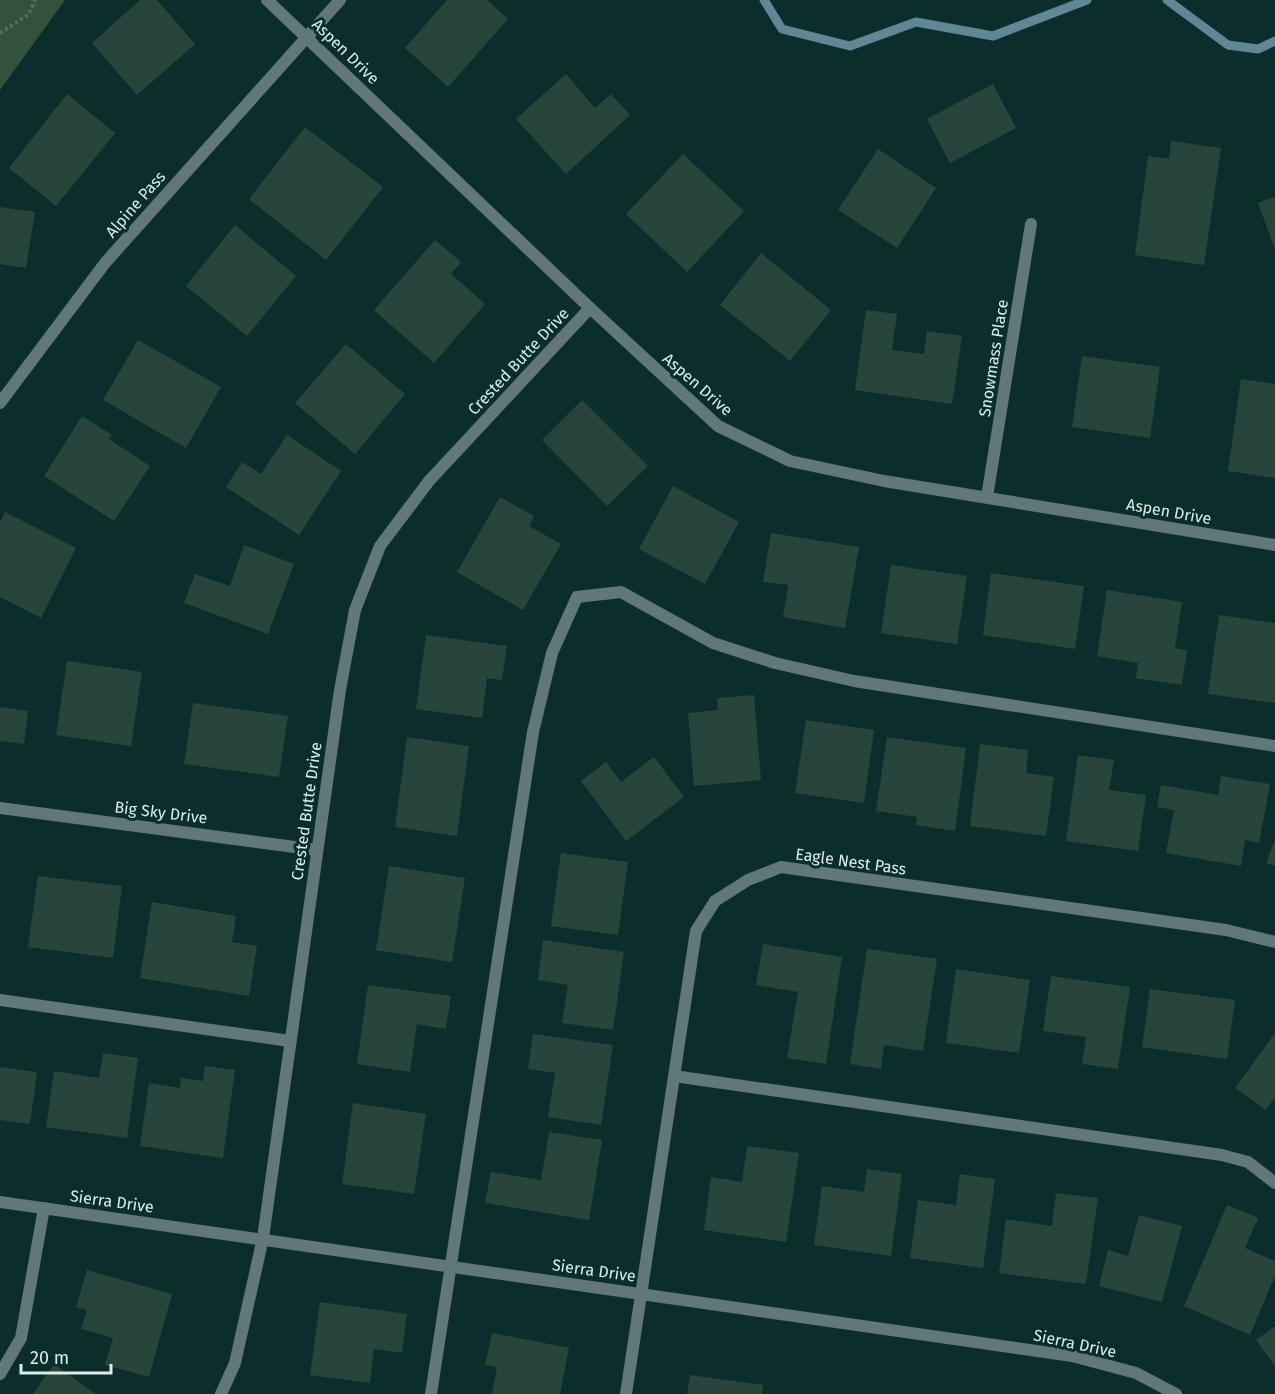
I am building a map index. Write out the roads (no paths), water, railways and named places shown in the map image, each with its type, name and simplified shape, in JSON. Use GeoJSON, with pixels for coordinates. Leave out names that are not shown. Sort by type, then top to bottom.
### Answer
{"type":"FeatureCollection","features":[{"type":"Feature","properties":{"kind":"street","name":"Aspen Drive"},"geometry":{"type":"LineString","coordinates":[[267,0],[590,308],[718,426],[790,461],[884,481],[1275,545]]}},
{"type":"Feature","properties":{"kind":"street","name":"Alpine Pass"},"geometry":{"type":"LineString","coordinates":[[0,404],[105,263],[340,0]]}},
{"type":"Feature","properties":{"kind":"street","name":"Snowmass Place"},"geometry":{"type":"LineString","coordinates":[[987,497],[1031,224]]}},
{"type":"Feature","properties":{"kind":"street","name":"Crested Butte Drive"},"geometry":{"type":"LineString","coordinates":[[220,1394],[236,1363],[263,1238],[340,690],[355,610],[380,546],[429,482],[590,308]]}},
{"type":"Feature","properties":{"kind":"street"},"geometry":{"type":"LineString","coordinates":[[431,1394],[533,732],[552,653],[577,597],[621,592],[713,643],[775,663],[854,681],[1275,746]]}},
{"type":"Feature","properties":{"kind":"street","name":"Big Sky Drive"},"geometry":{"type":"LineString","coordinates":[[0,808],[317,850]]}},
{"type":"Feature","properties":{"kind":"street","name":"Eagle Nest Pass"},"geometry":{"type":"LineString","coordinates":[[627,1394],[644,1294],[696,932],[715,900],[748,880],[781,867],[1226,930],[1275,942]]}},
{"type":"Feature","properties":{"kind":"street"},"geometry":{"type":"LineString","coordinates":[[0,1000],[290,1041]]}},
{"type":"Feature","properties":{"kind":"street"},"geometry":{"type":"LineString","coordinates":[[674,1076],[1222,1155],[1248,1162],[1275,1183]]}},
{"type":"Feature","properties":{"kind":"street","name":"Sierra Drive"},"geometry":{"type":"LineString","coordinates":[[0,1202],[1072,1356],[1136,1373],[1176,1394]]}},
{"type":"Feature","properties":{"kind":"street"},"geometry":{"type":"LineString","coordinates":[[0,1374],[21,1338],[44,1208]]}},
{"type":"Feature","properties":{"kind":"waterway"},"geometry":{"type":"LineString","coordinates":[[764,0],[782,29],[850,46],[916,22],[993,36],[1087,0]]}},
{"type":"Feature","properties":{"kind":"waterway"},"geometry":{"type":"LineString","coordinates":[[1167,0],[1228,45],[1258,49],[1275,41]]}}]}
